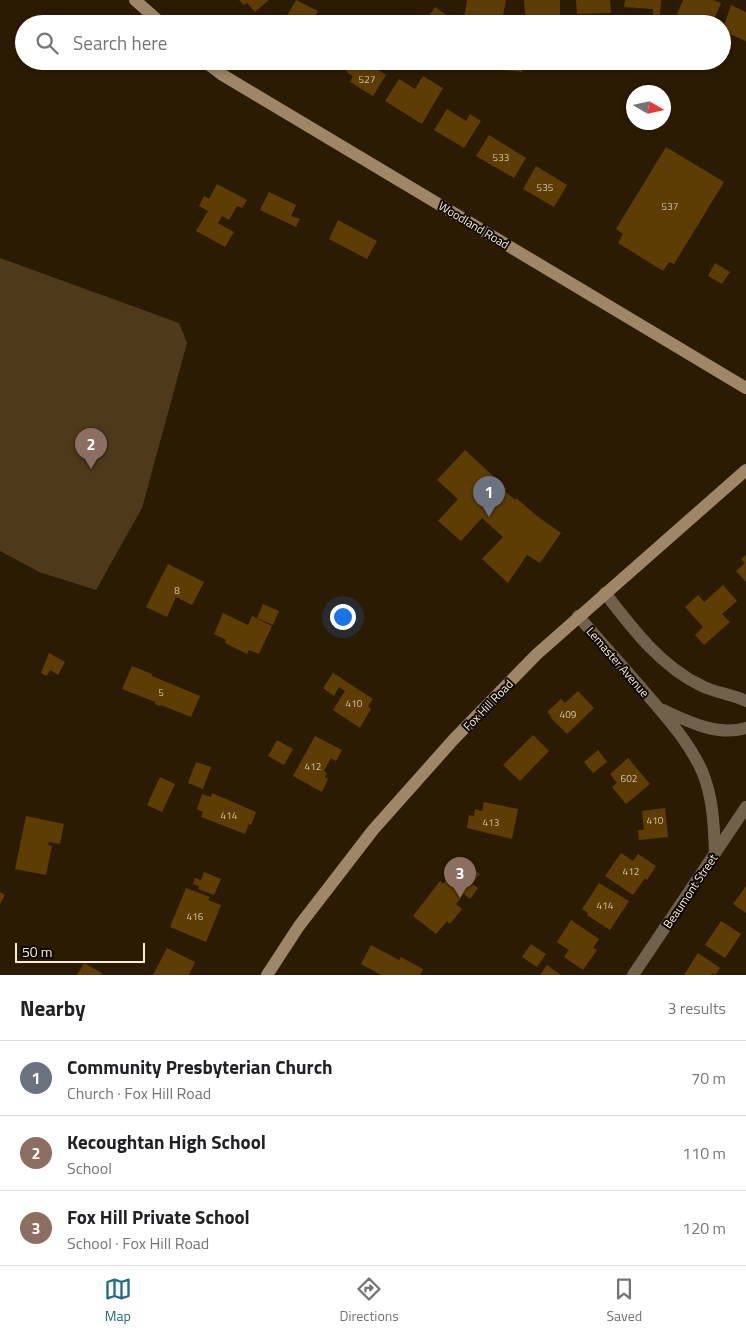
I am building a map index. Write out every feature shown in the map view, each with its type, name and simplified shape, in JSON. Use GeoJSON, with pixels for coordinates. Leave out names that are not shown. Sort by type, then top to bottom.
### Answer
{"type":"FeatureCollection","features":[{"type":"Feature","properties":{"kind":"main road"},"geometry":{"type":"LineString","coordinates":[[135,0],[152,15]]}},
{"type":"Feature","properties":{"kind":"main road","name":"Woodland Road"},"geometry":{"type":"LineString","coordinates":[[216,70],[746,388]]}},
{"type":"Feature","properties":{"kind":"main road","name":"Fox Hill Road"},"geometry":{"type":"LineString","coordinates":[[267,975],[308,914],[373,830],[427,768],[537,654],[746,470]]}},
{"type":"Feature","properties":{"kind":"street"},"geometry":{"type":"LineString","coordinates":[[605,593],[633,628],[674,669],[688,679],[714,692],[746,701]]}},
{"type":"Feature","properties":{"kind":"street","name":"Lemaster Avenue"},"geometry":{"type":"LineString","coordinates":[[578,616],[686,742],[702,772],[711,805],[715,853]]}},
{"type":"Feature","properties":{"kind":"street","name":"Lemaster Avenue"},"geometry":{"type":"LineString","coordinates":[[658,708],[706,727],[724,730],[746,728]]}},
{"type":"Feature","properties":{"kind":"street","name":"Beaumont Street"},"geometry":{"type":"LineString","coordinates":[[633,975],[746,807]]}},
{"type":"Feature","properties":{"kind":"shaded area"},"geometry":{"type":"Polygon","coordinates":[[[0,258],[179,323],[187,343],[142,508],[96,590],[39,572],[0,551],[0,258]]]}},
{"type":"Feature","properties":{"kind":"building"},"geometry":{"type":"Polygon","coordinates":[[[239,0],[269,0],[255,12],[247,3],[244,5],[239,0]]]}},
{"type":"Feature","properties":{"kind":"building"},"geometry":{"type":"Polygon","coordinates":[[[296,0],[318,11],[316,15],[287,15],[296,0]]]}},
{"type":"Feature","properties":{"kind":"building"},"geometry":{"type":"Polygon","coordinates":[[[467,0],[506,0],[503,15],[464,15],[467,0]]]}},
{"type":"Feature","properties":{"kind":"building"},"geometry":{"type":"Polygon","coordinates":[[[524,0],[560,0],[560,15],[525,15],[524,0]]]}},
{"type":"Feature","properties":{"kind":"building"},"geometry":{"type":"Polygon","coordinates":[[[576,0],[610,0],[611,13],[577,14],[576,0]]]}},
{"type":"Feature","properties":{"kind":"building"},"geometry":{"type":"Polygon","coordinates":[[[625,0],[661,0],[660,15],[653,15],[653,9],[624,7],[625,0]]]}},
{"type":"Feature","properties":{"kind":"building"},"geometry":{"type":"Polygon","coordinates":[[[683,0],[713,0],[721,3],[716,15],[677,15],[683,0]]]}},
{"type":"Feature","properties":{"kind":"building"},"geometry":{"type":"Polygon","coordinates":[[[731,5],[746,12],[746,41],[731,35],[731,15],[728,15],[731,5]]]}},
{"type":"Feature","properties":{"kind":"building"},"geometry":{"type":"Polygon","coordinates":[[[435,7],[447,15],[430,15],[435,7]]]}},
{"type":"Feature","properties":{"kind":"building"},"geometry":{"type":"Polygon","coordinates":[[[347,70],[378,70],[386,75],[373,96],[350,82],[353,76],[346,72],[347,70]]]}},
{"type":"Feature","properties":{"kind":"building"},"geometry":{"type":"Polygon","coordinates":[[[504,70],[522,70],[522,72],[504,70]]]}},
{"type":"Feature","properties":{"kind":"building"},"geometry":{"type":"Polygon","coordinates":[[[423,76],[443,88],[422,124],[385,101],[399,79],[415,89],[423,76]]]}},
{"type":"Feature","properties":{"kind":"building"},"geometry":{"type":"Polygon","coordinates":[[[447,109],[466,121],[470,114],[481,121],[464,148],[434,130],[447,109]]]}},
{"type":"Feature","properties":{"kind":"building"},"geometry":{"type":"Polygon","coordinates":[[[489,135],[526,158],[514,178],[476,156],[489,135]]]}},
{"type":"Feature","properties":{"kind":"building"},"geometry":{"type":"Polygon","coordinates":[[[666,147],[724,182],[674,264],[669,262],[663,271],[618,243],[623,234],[616,229],[666,147]]]}},
{"type":"Feature","properties":{"kind":"building"},"geometry":{"type":"Polygon","coordinates":[[[536,166],[567,185],[554,207],[523,189],[536,166]]]}},
{"type":"Feature","properties":{"kind":"building"},"geometry":{"type":"Polygon","coordinates":[[[217,184],[247,200],[242,208],[237,206],[229,220],[222,216],[218,223],[234,232],[225,247],[196,231],[208,211],[199,206],[204,196],[209,199],[217,184]]]}},
{"type":"Feature","properties":{"kind":"building"},"geometry":{"type":"Polygon","coordinates":[[[269,192],[296,205],[291,216],[300,219],[296,227],[260,210],[269,192]]]}},
{"type":"Feature","properties":{"kind":"building"},"geometry":{"type":"Polygon","coordinates":[[[338,220],[377,241],[367,259],[329,239],[338,220]]]}},
{"type":"Feature","properties":{"kind":"building"},"geometry":{"type":"Polygon","coordinates":[[[715,263],[730,272],[722,284],[708,276],[715,263]]]}},
{"type":"Feature","properties":{"kind":"building"},"geometry":{"type":"Polygon","coordinates":[[[465,450],[507,489],[505,491],[515,500],[516,498],[561,533],[540,563],[527,555],[508,583],[482,559],[503,537],[482,518],[461,541],[438,521],[458,499],[437,480],[465,450]]]}},
{"type":"Feature","properties":{"kind":"building"},"geometry":{"type":"Polygon","coordinates":[[[746,555],[746,582],[736,571],[745,563],[741,559],[746,555]]]}},
{"type":"Feature","properties":{"kind":"building"},"geometry":{"type":"Polygon","coordinates":[[[168,564],[204,582],[192,605],[176,597],[167,617],[146,607],[168,564]]]}},
{"type":"Feature","properties":{"kind":"building"},"geometry":{"type":"Polygon","coordinates":[[[723,585],[737,601],[722,614],[730,622],[704,645],[695,635],[703,627],[685,607],[698,595],[704,602],[723,585]]]}},
{"type":"Feature","properties":{"kind":"building"},"geometry":{"type":"Polygon","coordinates":[[[263,604],[279,611],[273,625],[257,618],[263,604]]]}},
{"type":"Feature","properties":{"kind":"building"},"geometry":{"type":"Polygon","coordinates":[[[223,613],[248,625],[252,616],[272,626],[259,654],[249,650],[247,654],[225,643],[226,640],[214,634],[223,613]]]}},
{"type":"Feature","properties":{"kind":"building"},"geometry":{"type":"Polygon","coordinates":[[[49,653],[65,662],[58,675],[50,670],[47,676],[41,673],[49,653]]]}},
{"type":"Feature","properties":{"kind":"building"},"geometry":{"type":"Polygon","coordinates":[[[132,666],[200,696],[191,717],[122,689],[132,666]]]}},
{"type":"Feature","properties":{"kind":"building"},"geometry":{"type":"Polygon","coordinates":[[[333,673],[373,699],[368,706],[371,709],[360,728],[333,710],[345,691],[339,687],[334,696],[323,688],[333,673]]]}},
{"type":"Feature","properties":{"kind":"building"},"geometry":{"type":"Polygon","coordinates":[[[578,691],[594,708],[567,734],[547,712],[561,699],[565,703],[578,691]]]}},
{"type":"Feature","properties":{"kind":"building"},"geometry":{"type":"Polygon","coordinates":[[[533,735],[549,751],[520,781],[503,765],[533,735]]]}},
{"type":"Feature","properties":{"kind":"building"},"geometry":{"type":"Polygon","coordinates":[[[315,736],[342,750],[336,761],[331,758],[324,771],[327,773],[325,777],[328,779],[322,792],[293,776],[315,736]]]}},
{"type":"Feature","properties":{"kind":"building"},"geometry":{"type":"Polygon","coordinates":[[[277,740],[293,749],[284,765],[268,756],[277,740]]]}},
{"type":"Feature","properties":{"kind":"building"},"geometry":{"type":"Polygon","coordinates":[[[598,750],[607,762],[593,773],[584,762],[598,750]]]}},
{"type":"Feature","properties":{"kind":"building"},"geometry":{"type":"Polygon","coordinates":[[[628,758],[650,784],[626,804],[612,787],[617,783],[610,774],[628,758]]]}},
{"type":"Feature","properties":{"kind":"building"},"geometry":{"type":"Polygon","coordinates":[[[196,762],[211,767],[203,789],[188,783],[196,762]]]}},
{"type":"Feature","properties":{"kind":"building"},"geometry":{"type":"Polygon","coordinates":[[[160,777],[175,784],[162,812],[147,805],[160,777]]]}},
{"type":"Feature","properties":{"kind":"building"},"geometry":{"type":"Polygon","coordinates":[[[212,793],[256,812],[245,834],[201,817],[203,812],[197,809],[202,794],[211,797],[212,793]]]}},
{"type":"Feature","properties":{"kind":"building"},"geometry":{"type":"Polygon","coordinates":[[[484,802],[518,809],[512,839],[467,828],[469,815],[474,816],[475,809],[482,811],[484,802]]]}},
{"type":"Feature","properties":{"kind":"building"},"geometry":{"type":"Polygon","coordinates":[[[665,808],[668,837],[639,840],[638,830],[644,830],[642,811],[665,808]]]}},
{"type":"Feature","properties":{"kind":"building"},"geometry":{"type":"Polygon","coordinates":[[[26,816],[64,824],[60,844],[49,842],[48,845],[52,846],[46,875],[15,869],[26,816]]]}},
{"type":"Feature","properties":{"kind":"building"},"geometry":{"type":"Polygon","coordinates":[[[621,853],[633,861],[638,854],[656,866],[647,880],[645,878],[633,895],[605,876],[621,853]]]}},
{"type":"Feature","properties":{"kind":"building"},"geometry":{"type":"Polygon","coordinates":[[[458,856],[480,874],[472,884],[478,888],[470,899],[464,894],[456,904],[462,909],[450,924],[447,921],[436,934],[413,916],[440,881],[443,884],[451,874],[446,871],[458,856]]]}},
{"type":"Feature","properties":{"kind":"building"},"geometry":{"type":"Polygon","coordinates":[[[204,872],[221,879],[214,895],[198,889],[199,886],[193,884],[195,878],[201,880],[204,872]]]}},
{"type":"Feature","properties":{"kind":"building"},"geometry":{"type":"Polygon","coordinates":[[[599,883],[629,901],[610,930],[587,915],[588,913],[582,909],[599,883]]]}},
{"type":"Feature","properties":{"kind":"building"},"geometry":{"type":"Polygon","coordinates":[[[746,886],[746,913],[733,904],[746,886]]]}},
{"type":"Feature","properties":{"kind":"building"},"geometry":{"type":"Polygon","coordinates":[[[186,888],[210,897],[208,900],[221,905],[206,942],[170,927],[186,888]]]}},
{"type":"Feature","properties":{"kind":"building"},"geometry":{"type":"Polygon","coordinates":[[[0,892],[5,895],[0,904],[0,892]]]}},
{"type":"Feature","properties":{"kind":"building"},"geometry":{"type":"Polygon","coordinates":[[[571,920],[599,939],[593,948],[597,950],[583,970],[564,957],[569,950],[557,942],[571,920]]]}},
{"type":"Feature","properties":{"kind":"building"},"geometry":{"type":"Polygon","coordinates":[[[721,921],[741,934],[725,958],[705,945],[721,921]]]}},
{"type":"Feature","properties":{"kind":"building"},"geometry":{"type":"Polygon","coordinates":[[[531,944],[546,954],[537,967],[522,957],[531,944]]]}},
{"type":"Feature","properties":{"kind":"building"},"geometry":{"type":"Polygon","coordinates":[[[371,945],[399,960],[401,957],[423,969],[420,975],[381,975],[361,964],[371,945]]]}},
{"type":"Feature","properties":{"kind":"building"},"geometry":{"type":"Polygon","coordinates":[[[167,948],[195,962],[189,975],[153,975],[167,948]]]}},
{"type":"Feature","properties":{"kind":"building"},"geometry":{"type":"Polygon","coordinates":[[[698,953],[720,968],[715,975],[712,973],[711,975],[684,975],[698,953]]]}},
{"type":"Feature","properties":{"kind":"building"},"geometry":{"type":"Polygon","coordinates":[[[84,963],[102,973],[101,975],[77,975],[84,963]]]}},
{"type":"Feature","properties":{"kind":"building"},"geometry":{"type":"Polygon","coordinates":[[[547,965],[561,975],[540,975],[547,965]]]}},
{"type":"Feature","properties":{"kind":"place","name":"Kecoughtan High School"},"geometry":{"type":"Point","coordinates":[91,469]}},
{"type":"Feature","properties":{"kind":"place","name":"Community Presbyterian Church"},"geometry":{"type":"Point","coordinates":[489,517]}},
{"type":"Feature","properties":{"kind":"place","name":"Fox Hill Private School"},"geometry":{"type":"Point","coordinates":[460,898]}}]}
